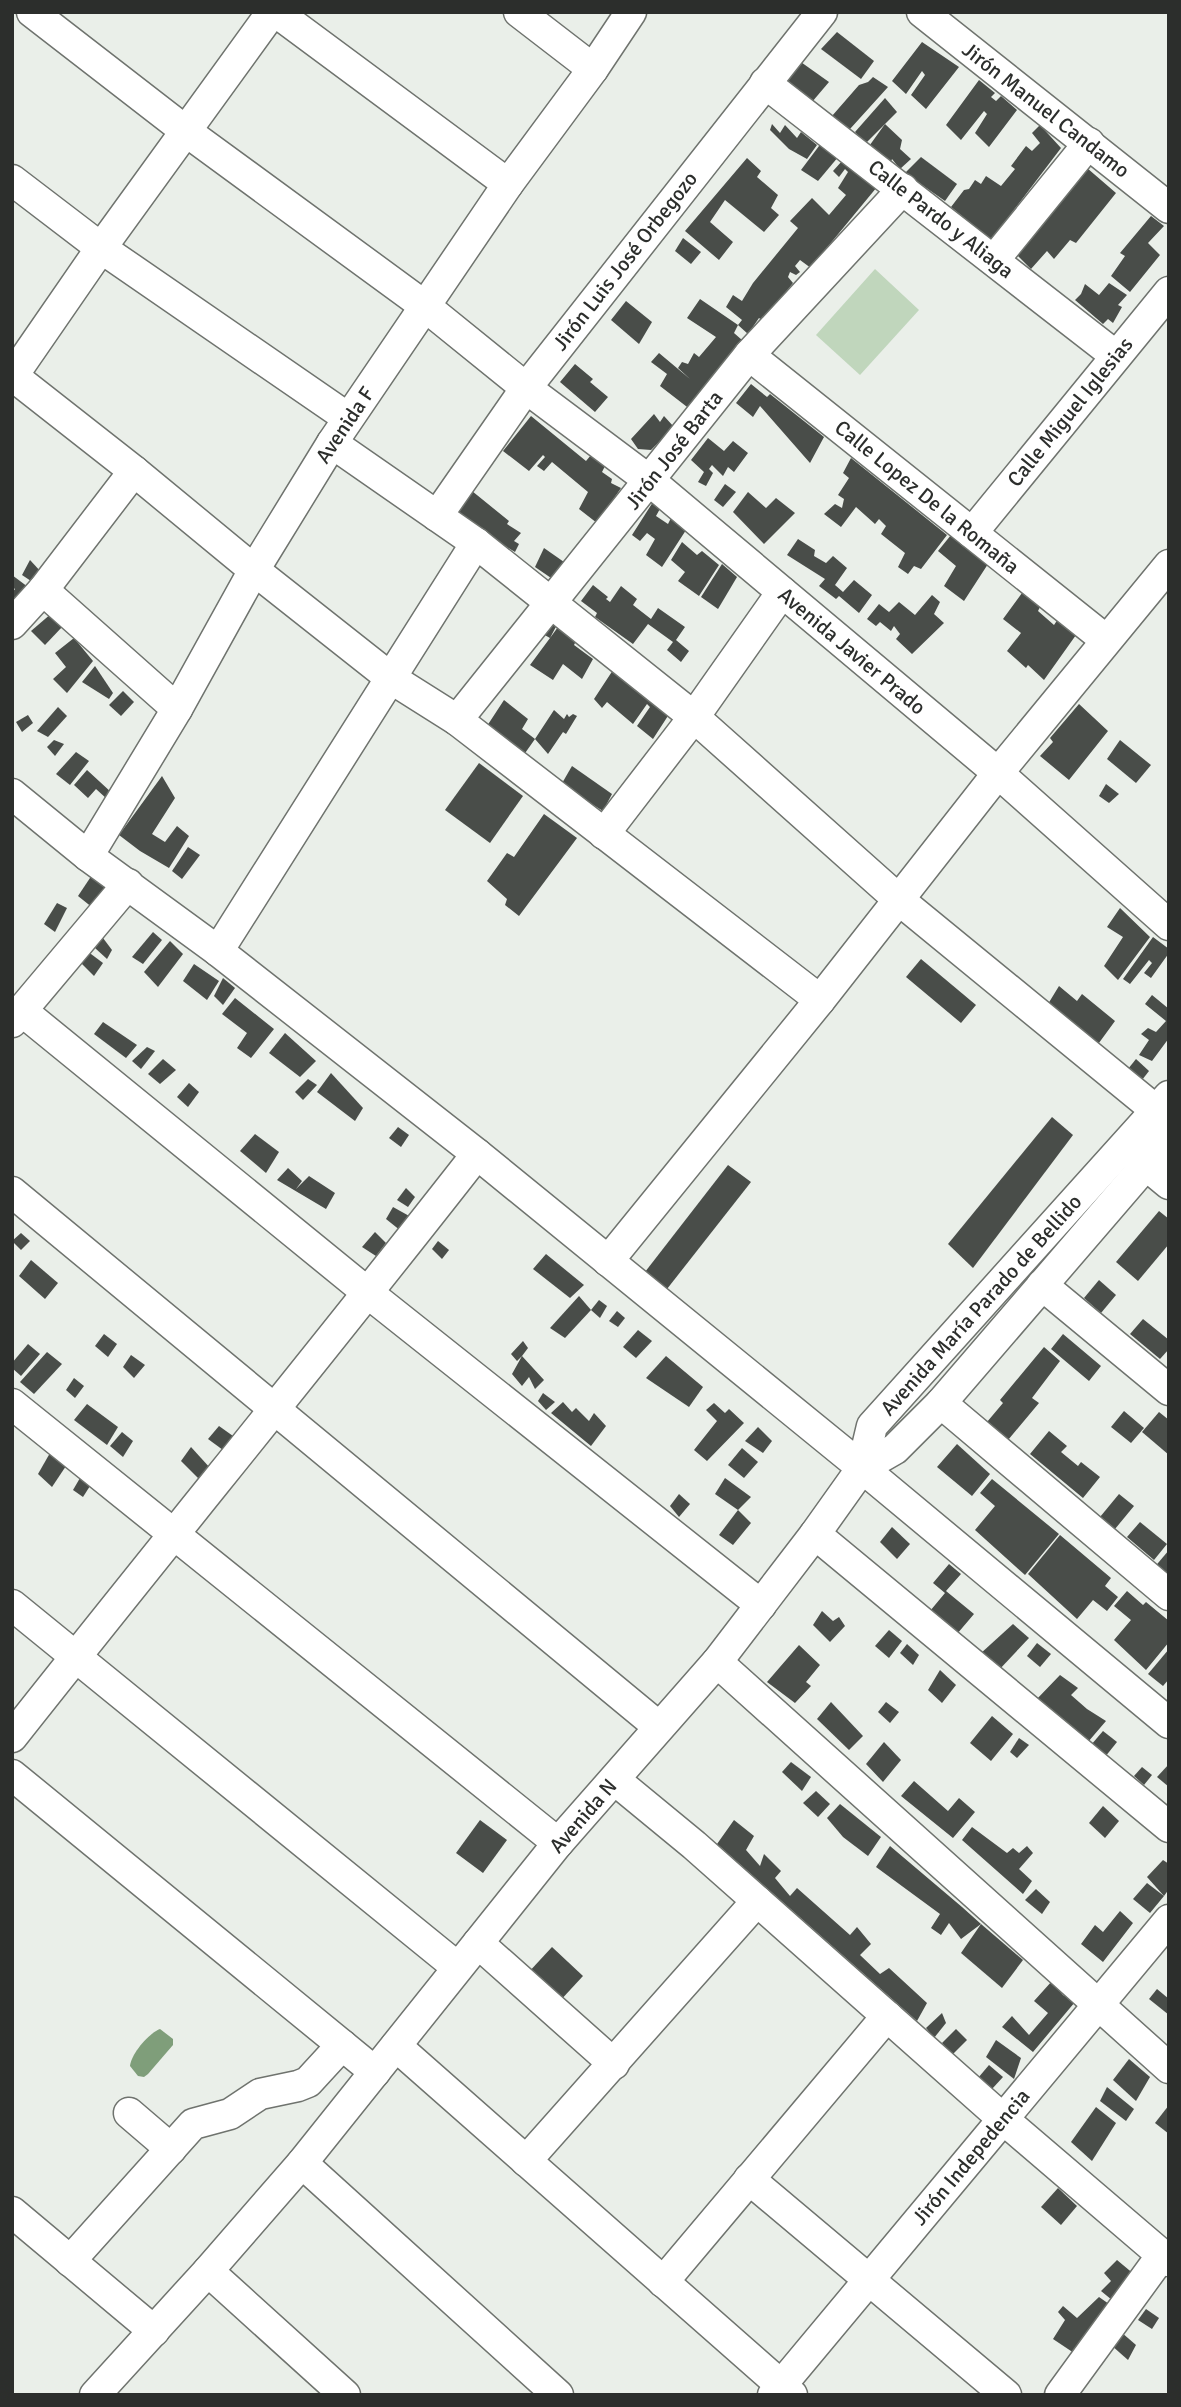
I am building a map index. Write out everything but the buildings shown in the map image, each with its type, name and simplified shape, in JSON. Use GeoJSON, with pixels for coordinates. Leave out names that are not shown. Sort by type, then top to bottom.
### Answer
{"type":"FeatureCollection","features":[{"type":"Feature","properties":{"kind":"street","name":"Avenida Javier Prado"},"geometry":{"type":"LineString","coordinates":[[32,12],[187,132],[426,307],[650,481],[998,773],[1169,925]]}},
{"type":"Feature","properties":{"kind":"street"},"geometry":{"type":"LineString","coordinates":[[508,184],[274,12],[101,248],[13,377],[392,679],[457,720],[820,1000]]}},
{"type":"Feature","properties":{"kind":"street"},"geometry":{"type":"LineString","coordinates":[[519,12],[593,69]]}},
{"type":"Feature","properties":{"kind":"street","name":"Avenida F"},"geometry":{"type":"LineString","coordinates":[[88,856],[177,709],[254,570],[340,430],[508,184],[593,69],[631,12]]}},
{"type":"Feature","properties":{"kind":"street","name":"Jirón Luis José Orbegozo"},"geometry":{"type":"LineString","coordinates":[[437,516],[526,387],[822,12]]}},
{"type":"Feature","properties":{"kind":"street","name":"Jirón Manuel Candamo"},"geometry":{"type":"LineString","coordinates":[[922,12],[1169,208]]}},
{"type":"Feature","properties":{"kind":"street","name":"Calle Pardo y Aliaga"},"geometry":{"type":"LineString","coordinates":[[765,83],[1116,356]]}},
{"type":"Feature","properties":{"kind":"street"},"geometry":{"type":"LineString","coordinates":[[994,260],[1089,143]]}},
{"type":"Feature","properties":{"kind":"street"},"geometry":{"type":"LineString","coordinates":[[12,180],[340,430],[437,516],[552,602],[694,717],[898,900],[1165,1109]]}},
{"type":"Feature","properties":{"kind":"street","name":"Jirón José Barta"},"geometry":{"type":"LineString","coordinates":[[457,720],[749,355],[903,189]]}},
{"type":"Feature","properties":{"kind":"street","name":"Calle Miguel Iglesias"},"geometry":{"type":"LineString","coordinates":[[972,533],[1169,292]]}},
{"type":"Feature","properties":{"kind":"street","name":"Calle Lopez De la Romaña"},"geometry":{"type":"LineString","coordinates":[[749,355],[1106,640]]}},
{"type":"Feature","properties":{"kind":"street"},"geometry":{"type":"LineString","coordinates":[[12,624],[43,590],[134,471]]}},
{"type":"Feature","properties":{"kind":"street"},"geometry":{"type":"LineString","coordinates":[[218,951],[476,543]]}},
{"type":"Feature","properties":{"kind":"street"},"geometry":{"type":"LineString","coordinates":[[608,1261],[820,1000],[998,773],[1169,565]]}},
{"type":"Feature","properties":{"kind":"street"},"geometry":{"type":"LineString","coordinates":[[43,590],[177,709]]}},
{"type":"Feature","properties":{"kind":"street"},"geometry":{"type":"LineString","coordinates":[[604,834],[694,717],[782,592]]}},
{"type":"Feature","properties":{"kind":"street"},"geometry":{"type":"LineString","coordinates":[[18,809],[128,884],[218,951],[477,1154],[1169,1723]]}},
{"type":"Feature","properties":{"kind":"street"},"geometry":{"type":"LineString","coordinates":[[128,884],[17,1017],[761,1605]]}},
{"type":"Feature","properties":{"kind":"street","name":"Avenida María Parado de Bellido"},"geometry":{"type":"LineString","coordinates":[[862,1468],[872,1426],[1165,1109]]}},
{"type":"Feature","properties":{"kind":"street","name":"Avenida María Parado de Bellido"},"geometry":{"type":"LineString","coordinates":[[862,1468],[895,1449],[941,1403],[1169,1138]]}},
{"type":"Feature","properties":{"kind":"street"},"geometry":{"type":"LineString","coordinates":[[12,1737],[477,1154]]}},
{"type":"Feature","properties":{"kind":"street"},"geometry":{"type":"LineString","coordinates":[[1146,1165],[1169,1184]]}},
{"type":"Feature","properties":{"kind":"street"},"geometry":{"type":"LineString","coordinates":[[12,1192],[660,1727]]}},
{"type":"Feature","properties":{"kind":"street"},"geometry":{"type":"LineString","coordinates":[[1042,1285],[1169,1390]]}},
{"type":"Feature","properties":{"kind":"street"},"geometry":{"type":"LineString","coordinates":[[941,1403],[1169,1595]]}},
{"type":"Feature","properties":{"kind":"street"},"geometry":{"type":"LineString","coordinates":[[12,1404],[558,1843]]}},
{"type":"Feature","properties":{"kind":"street","name":"Avenida N"},"geometry":{"type":"LineString","coordinates":[[103,2392],[302,2163],[558,1843],[717,1662],[862,1468]]}},
{"type":"Feature","properties":{"kind":"street"},"geometry":{"type":"LineString","coordinates":[[815,1534],[1169,1827]]}},
{"type":"Feature","properties":{"kind":"street"},"geometry":{"type":"LineString","coordinates":[[12,1605],[457,1967]]}},
{"type":"Feature","properties":{"kind":"street"},"geometry":{"type":"LineString","coordinates":[[717,1662],[1169,2068]]}},
{"type":"Feature","properties":{"kind":"street"},"geometry":{"type":"LineString","coordinates":[[12,1775],[374,2072]]}},
{"type":"Feature","properties":{"kind":"street"},"geometry":{"type":"LineString","coordinates":[[615,1780],[1165,2258],[1060,2395]]}},
{"type":"Feature","properties":{"kind":"street"},"geometry":{"type":"LineString","coordinates":[[526,2161],[757,1901]]}},
{"type":"Feature","properties":{"kind":"street","name":"Jirón Indepedencia"},"geometry":{"type":"LineString","coordinates":[[782,2392],[869,2280],[1169,1920]]}},
{"type":"Feature","properties":{"kind":"street"},"geometry":{"type":"LineString","coordinates":[[478,1943],[614,2064]]}},
{"type":"Feature","properties":{"kind":"street"},"geometry":{"type":"LineString","coordinates":[[663,2282],[887,2016]]}},
{"type":"Feature","properties":{"kind":"street"},"geometry":{"type":"LineString","coordinates":[[70,2261],[193,2124],[230,2115],[260,2094],[308,2082],[342,2045]]}},
{"type":"Feature","properties":{"kind":"street"},"geometry":{"type":"LineString","coordinates":[[396,2046],[663,2282],[782,2392]]}},
{"type":"Feature","properties":{"kind":"street"},"geometry":{"type":"LineString","coordinates":[[129,2113],[171,2149]]}},
{"type":"Feature","properties":{"kind":"street"},"geometry":{"type":"LineString","coordinates":[[302,2163],[558,2395]]}},
{"type":"Feature","properties":{"kind":"street"},"geometry":{"type":"LineString","coordinates":[[749,2179],[1000,2393]]}},
{"type":"Feature","properties":{"kind":"street"},"geometry":{"type":"LineString","coordinates":[[12,2212],[154,2331]]}},
{"type":"Feature","properties":{"kind":"street"},"geometry":{"type":"LineString","coordinates":[[208,2271],[345,2395]]}},
{"type":"Feature","properties":{"kind":"shaded area"},"geometry":{"type":"Polygon","coordinates":[[[875,269],[919,310],[860,375],[816,335],[875,269]]]}},
{"type":"Feature","properties":{"kind":"shaded area"},"geometry":{"type":"Polygon","coordinates":[[[160,2029],[173,2039],[173,2045],[148,2074],[144,2077],[138,2076],[130,2066],[131,2061],[146,2039],[160,2029]]]}}]}
